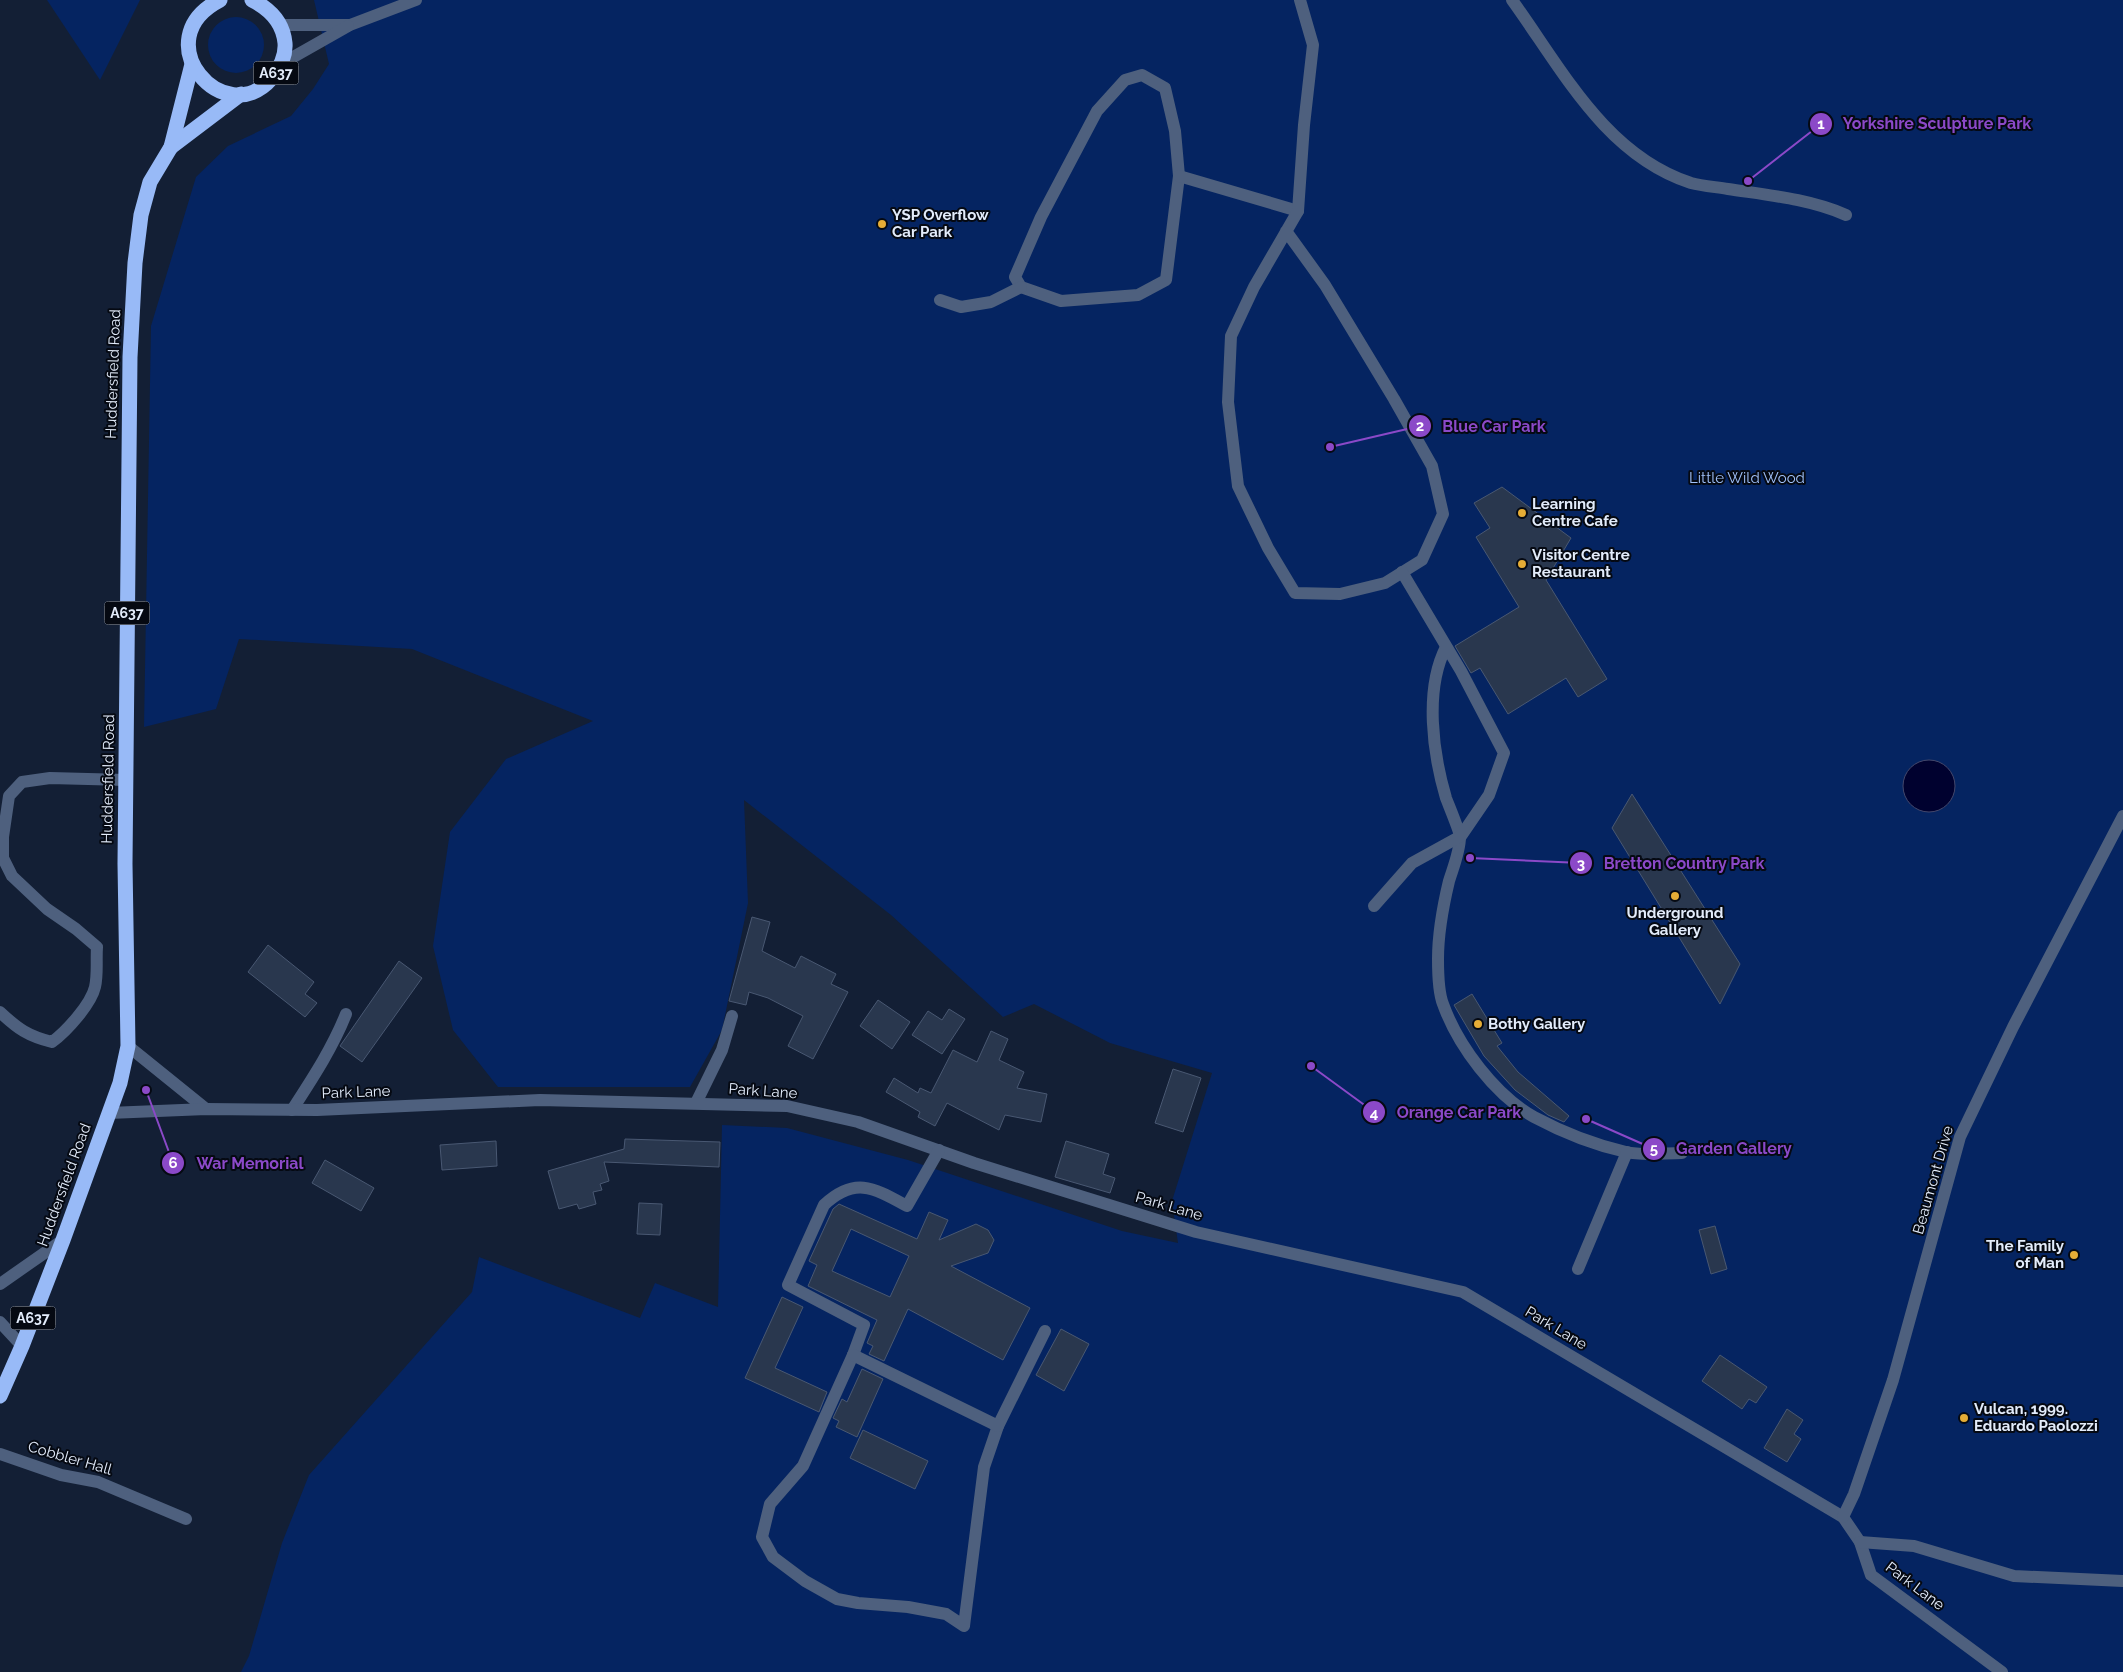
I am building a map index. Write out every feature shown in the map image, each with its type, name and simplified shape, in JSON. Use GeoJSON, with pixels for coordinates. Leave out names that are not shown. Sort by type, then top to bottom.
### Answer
{"type":"FeatureCollection","features":[{"type":"Feature","properties":{"kind":"highway","name":"Huddersfield Road"},"geometry":{"type":"LineString","coordinates":[[0,1396],[22,1346],[63,1240],[120,1083],[128,1046],[125,864],[130,357],[135,263],[141,215],[150,182],[171,147],[192,64],[188,48],[190,33],[196,18],[207,7],[220,0]]}},
{"type":"Feature","properties":{"kind":"highway"},"geometry":{"type":"LineString","coordinates":[[252,0],[264,6],[278,21]]}},
{"type":"Feature","properties":{"kind":"highway","name":"A637"},"geometry":{"type":"LineString","coordinates":[[269,0],[285,43],[284,57],[281,64]]}},
{"type":"Feature","properties":{"kind":"highway","name":"A637"},"geometry":{"type":"LineString","coordinates":[[192,64],[200,77],[211,87],[225,93],[241,94]]}},
{"type":"Feature","properties":{"kind":"highway","name":"Huddersfield Road"},"geometry":{"type":"LineString","coordinates":[[171,147],[241,94],[255,90],[268,82],[278,71],[281,64]]}},
{"type":"Feature","properties":{"kind":"street"},"geometry":{"type":"LineString","coordinates":[[281,64],[350,25],[416,0]]}},
{"type":"Feature","properties":{"kind":"street"},"geometry":{"type":"LineString","coordinates":[[1286,231],[1325,285],[1432,466],[1443,514],[1422,560],[1385,583],[1340,594],[1295,594],[1268,548],[1238,486],[1228,402],[1231,336],[1254,286],[1286,231],[1298,211],[1304,124],[1313,45],[1300,0]]}},
{"type":"Feature","properties":{"kind":"street"},"geometry":{"type":"LineString","coordinates":[[1512,0],[1582,102],[1634,154],[1654,167],[1691,183],[1775,196],[1834,210],[1846,215]]}},
{"type":"Feature","properties":{"kind":"street"},"geometry":{"type":"LineString","coordinates":[[278,21],[350,25]]}},
{"type":"Feature","properties":{"kind":"street"},"geometry":{"type":"LineString","coordinates":[[1142,75],[1165,88],[1175,131],[1180,176],[1166,280],[1138,295],[1061,300],[1021,287],[1015,277],[1041,217],[1097,111],[1125,80],[1142,75]]}},
{"type":"Feature","properties":{"kind":"street"},"geometry":{"type":"LineString","coordinates":[[1180,176],[1298,211]]}},
{"type":"Feature","properties":{"kind":"street"},"geometry":{"type":"LineString","coordinates":[[940,300],[961,307],[991,302],[1021,287]]}},
{"type":"Feature","properties":{"kind":"street"},"geometry":{"type":"LineString","coordinates":[[1402,572],[1446,646],[1504,752],[1489,795],[1460,836],[1446,895],[1438,960],[1442,1003],[1457,1033],[1476,1064],[1499,1090],[1533,1116],[1596,1143],[1627,1152],[1682,1153]]}},
{"type":"Feature","properties":{"kind":"street"},"geometry":{"type":"LineString","coordinates":[[1446,646],[1438,675],[1432,732],[1444,790],[1460,836]]}},
{"type":"Feature","properties":{"kind":"street"},"geometry":{"type":"LineString","coordinates":[[0,1012],[21,1031],[36,1038],[52,1042],[64,1033],[77,1019],[95,988],[97,947],[76,929],[47,909],[12,876],[3,858],[3,838],[9,796],[22,782],[50,778],[126,780]]}},
{"type":"Feature","properties":{"kind":"street","name":"Beaumont Drive"},"geometry":{"type":"LineString","coordinates":[[1843,1517],[1854,1494],[1896,1372],[1960,1137],[2014,1027],[2123,816]]}},
{"type":"Feature","properties":{"kind":"street"},"geometry":{"type":"LineString","coordinates":[[1374,906],[1412,863],[1460,836]]}},
{"type":"Feature","properties":{"kind":"street"},"geometry":{"type":"LineString","coordinates":[[292,1110],[320,1066],[346,1014]]}},
{"type":"Feature","properties":{"kind":"street"},"geometry":{"type":"LineString","coordinates":[[696,1103],[722,1050],[732,1016]]}},
{"type":"Feature","properties":{"kind":"street"},"geometry":{"type":"LineString","coordinates":[[128,1046],[206,1109]]}},
{"type":"Feature","properties":{"kind":"street","name":"Park Lane"},"geometry":{"type":"LineString","coordinates":[[109,1113],[206,1109],[292,1110],[540,1100],[788,1106],[858,1122],[1114,1207],[1196,1232],[1463,1292],[1843,1517],[1860,1542],[1872,1575],[2002,1672]]}},
{"type":"Feature","properties":{"kind":"street"},"geometry":{"type":"LineString","coordinates":[[939,1150],[906,1206],[881,1192],[866,1188],[844,1189],[824,1205],[788,1285],[864,1325],[853,1355],[803,1466],[770,1504],[762,1537],[773,1556],[805,1581],[837,1598],[858,1603],[908,1607],[946,1614],[964,1626],[984,1467],[998,1426],[1045,1331]]}},
{"type":"Feature","properties":{"kind":"street"},"geometry":{"type":"LineString","coordinates":[[1578,1269],[1627,1152]]}},
{"type":"Feature","properties":{"kind":"street"},"geometry":{"type":"LineString","coordinates":[[0,1284],[63,1240]]}},
{"type":"Feature","properties":{"kind":"street"},"geometry":{"type":"LineString","coordinates":[[0,1322],[22,1346]]}},
{"type":"Feature","properties":{"kind":"street"},"geometry":{"type":"LineString","coordinates":[[853,1355],[998,1426]]}},
{"type":"Feature","properties":{"kind":"street","name":"Cobbler Hall"},"geometry":{"type":"LineString","coordinates":[[0,1454],[61,1475],[98,1482],[186,1518]]}},
{"type":"Feature","properties":{"kind":"street"},"geometry":{"type":"LineString","coordinates":[[1860,1542],[1914,1546],[2014,1576],[2123,1581]]}},
{"type":"Feature","properties":{"kind":"green space"},"geometry":{"type":"Polygon","coordinates":[[[47,0],[140,0],[100,80],[47,0]]]}},
{"type":"Feature","properties":{"kind":"green space","name":"Little Wild Wood"},"geometry":{"type":"Polygon","coordinates":[[[314,0],[2123,0],[2123,1672],[241,1672],[249,1656],[282,1543],[309,1475],[472,1292],[479,1257],[640,1318],[655,1283],[718,1307],[722,1125],[787,1128],[908,1160],[1122,1231],[1178,1243],[1172,1201],[1212,1073],[1110,1043],[1034,1004],[1003,1017],[891,915],[744,800],[748,903],[722,1030],[690,1087],[498,1087],[453,1030],[433,946],[450,832],[506,759],[593,721],[412,649],[239,639],[216,709],[144,727],[151,326],[196,177],[228,146],[291,116],[313,89],[329,64],[314,0]]]}},
{"type":"Feature","properties":{"kind":"green space"},"geometry":{"type":"Polygon","coordinates":[[[230,17],[242,17],[252,21],[260,29],[264,45],[260,61],[252,69],[242,73],[230,73],[220,69],[212,61],[208,51],[208,39],[212,29],[220,21],[230,17]]]}},
{"type":"Feature","properties":{"kind":"shaded area"},"geometry":{"type":"Polygon","coordinates":[[[1929,760],[1939,762],[1947,768],[1953,776],[1955,786],[1953,796],[1947,804],[1939,810],[1929,812],[1919,810],[1911,804],[1905,796],[1903,786],[1905,776],[1911,768],[1919,762],[1929,760]]]}},
{"type":"Feature","properties":{"kind":"building"},"geometry":{"type":"Polygon","coordinates":[[[1502,487],[1571,538],[1546,580],[1607,679],[1578,697],[1566,678],[1508,714],[1480,668],[1471,673],[1455,646],[1519,607],[1476,537],[1490,528],[1474,503],[1502,487]]]}},
{"type":"Feature","properties":{"kind":"building","name":"Underground Gallery"},"geometry":{"type":"Polygon","coordinates":[[[1632,794],[1740,964],[1720,1004],[1612,828],[1632,794]]]}},
{"type":"Feature","properties":{"kind":"building"},"geometry":{"type":"Polygon","coordinates":[[[752,917],[770,922],[762,951],[795,968],[801,956],[836,974],[831,984],[848,992],[813,1059],[788,1046],[803,1016],[768,998],[749,992],[746,1005],[729,1001],[752,917]]]}},
{"type":"Feature","properties":{"kind":"building"},"geometry":{"type":"Polygon","coordinates":[[[268,945],[314,982],[305,994],[317,1003],[305,1017],[248,972],[268,945]]]}},
{"type":"Feature","properties":{"kind":"building"},"geometry":{"type":"Polygon","coordinates":[[[399,961],[422,978],[362,1062],[340,1046],[399,961]]]}},
{"type":"Feature","properties":{"kind":"building"},"geometry":{"type":"Polygon","coordinates":[[[1472,994],[1502,1043],[1497,1046],[1518,1072],[1569,1116],[1564,1122],[1548,1115],[1515,1090],[1484,1056],[1454,1005],[1472,994]]]}},
{"type":"Feature","properties":{"kind":"building"},"geometry":{"type":"Polygon","coordinates":[[[878,1000],[910,1022],[892,1049],[860,1026],[878,1000]]]}},
{"type":"Feature","properties":{"kind":"building"},"geometry":{"type":"Polygon","coordinates":[[[949,1009],[965,1019],[942,1054],[912,1035],[928,1011],[942,1020],[949,1009]]]}},
{"type":"Feature","properties":{"kind":"building"},"geometry":{"type":"Polygon","coordinates":[[[991,1031],[1008,1039],[999,1060],[1024,1072],[1017,1088],[1047,1094],[1041,1122],[1005,1115],[999,1130],[947,1103],[935,1126],[918,1117],[920,1112],[886,1092],[894,1078],[918,1093],[920,1088],[931,1093],[953,1050],[977,1062],[991,1031]]]}},
{"type":"Feature","properties":{"kind":"building"},"geometry":{"type":"Polygon","coordinates":[[[1173,1069],[1201,1078],[1183,1132],[1155,1123],[1173,1069]]]}},
{"type":"Feature","properties":{"kind":"building"},"geometry":{"type":"Polygon","coordinates":[[[625,1139],[720,1142],[719,1167],[604,1162],[609,1181],[600,1184],[602,1190],[593,1192],[596,1204],[579,1209],[577,1204],[559,1209],[548,1171],[624,1149],[625,1139]]]}},
{"type":"Feature","properties":{"kind":"building"},"geometry":{"type":"Polygon","coordinates":[[[496,1141],[497,1166],[442,1170],[440,1145],[496,1141]]]}},
{"type":"Feature","properties":{"kind":"building"},"geometry":{"type":"Polygon","coordinates":[[[1066,1141],[1109,1154],[1103,1174],[1115,1178],[1110,1193],[1055,1177],[1066,1141]]]}},
{"type":"Feature","properties":{"kind":"building"},"geometry":{"type":"Polygon","coordinates":[[[325,1160],[374,1188],[361,1211],[312,1183],[325,1160]]]}},
{"type":"Feature","properties":{"kind":"building"},"geometry":{"type":"Polygon","coordinates":[[[639,1203],[662,1204],[660,1235],[637,1234],[639,1203]]]}},
{"type":"Feature","properties":{"kind":"building"},"geometry":{"type":"Polygon","coordinates":[[[839,1204],[917,1239],[929,1212],[948,1220],[939,1240],[976,1224],[988,1230],[994,1240],[988,1253],[951,1266],[1030,1308],[1003,1360],[908,1309],[884,1361],[869,1354],[873,1346],[867,1343],[877,1320],[808,1286],[817,1265],[809,1261],[833,1209],[839,1204]],[[851,1229],[832,1271],[890,1297],[909,1256],[851,1229]]]}},
{"type":"Feature","properties":{"kind":"building"},"geometry":{"type":"Polygon","coordinates":[[[1715,1226],[1727,1269],[1711,1274],[1699,1230],[1715,1226]]]}},
{"type":"Feature","properties":{"kind":"building"},"geometry":{"type":"Polygon","coordinates":[[[782,1297],[803,1307],[775,1368],[827,1392],[819,1412],[745,1378],[782,1297]]]}},
{"type":"Feature","properties":{"kind":"building"},"geometry":{"type":"Polygon","coordinates":[[[1061,1329],[1089,1344],[1064,1391],[1036,1375],[1061,1329]]]}},
{"type":"Feature","properties":{"kind":"building"},"geometry":{"type":"Polygon","coordinates":[[[1720,1355],[1767,1387],[1756,1403],[1749,1399],[1742,1409],[1702,1381],[1720,1355]]]}},
{"type":"Feature","properties":{"kind":"building"},"geometry":{"type":"Polygon","coordinates":[[[862,1369],[883,1379],[857,1437],[836,1427],[839,1421],[833,1418],[842,1399],[847,1402],[862,1369]]]}},
{"type":"Feature","properties":{"kind":"building"},"geometry":{"type":"Polygon","coordinates":[[[1787,1409],[1803,1420],[1794,1434],[1801,1439],[1787,1462],[1764,1448],[1787,1409]]]}},
{"type":"Feature","properties":{"kind":"building"},"geometry":{"type":"Polygon","coordinates":[[[863,1430],[928,1461],[915,1489],[850,1458],[863,1430]]]}},
{"type":"Feature","properties":{"kind":"place","name":"Yorkshire Sculpture Park"},"geometry":{"type":"Point","coordinates":[1748,181]}},
{"type":"Feature","properties":{"kind":"place","name":"YSP Overflow Car Park"},"geometry":{"type":"Point","coordinates":[882,224]}},
{"type":"Feature","properties":{"kind":"place","name":"Blue Car Park"},"geometry":{"type":"Point","coordinates":[1330,447]}},
{"type":"Feature","properties":{"kind":"place","name":"Learning Centre Cafe"},"geometry":{"type":"Point","coordinates":[1522,513]}},
{"type":"Feature","properties":{"kind":"place","name":"Visitor Centre Restaurant"},"geometry":{"type":"Point","coordinates":[1522,564]}},
{"type":"Feature","properties":{"kind":"place","name":"Bretton Country Park"},"geometry":{"type":"Point","coordinates":[1470,858]}},
{"type":"Feature","properties":{"kind":"place","name":"Underground Gallery"},"geometry":{"type":"Point","coordinates":[1675,896]}},
{"type":"Feature","properties":{"kind":"place","name":"Bothy Gallery"},"geometry":{"type":"Point","coordinates":[1478,1024]}},
{"type":"Feature","properties":{"kind":"place","name":"Orange Car Park"},"geometry":{"type":"Point","coordinates":[1311,1066]}},
{"type":"Feature","properties":{"kind":"place","name":"War Memorial"},"geometry":{"type":"Point","coordinates":[146,1090]}},
{"type":"Feature","properties":{"kind":"place","name":"Garden Gallery"},"geometry":{"type":"Point","coordinates":[1586,1119]}},
{"type":"Feature","properties":{"kind":"place","name":"The Family of Man"},"geometry":{"type":"Point","coordinates":[2074,1255]}},
{"type":"Feature","properties":{"kind":"place","name":"Vulcan, 1999. Eduardo Paolozzi"},"geometry":{"type":"Point","coordinates":[1964,1418]}}]}
